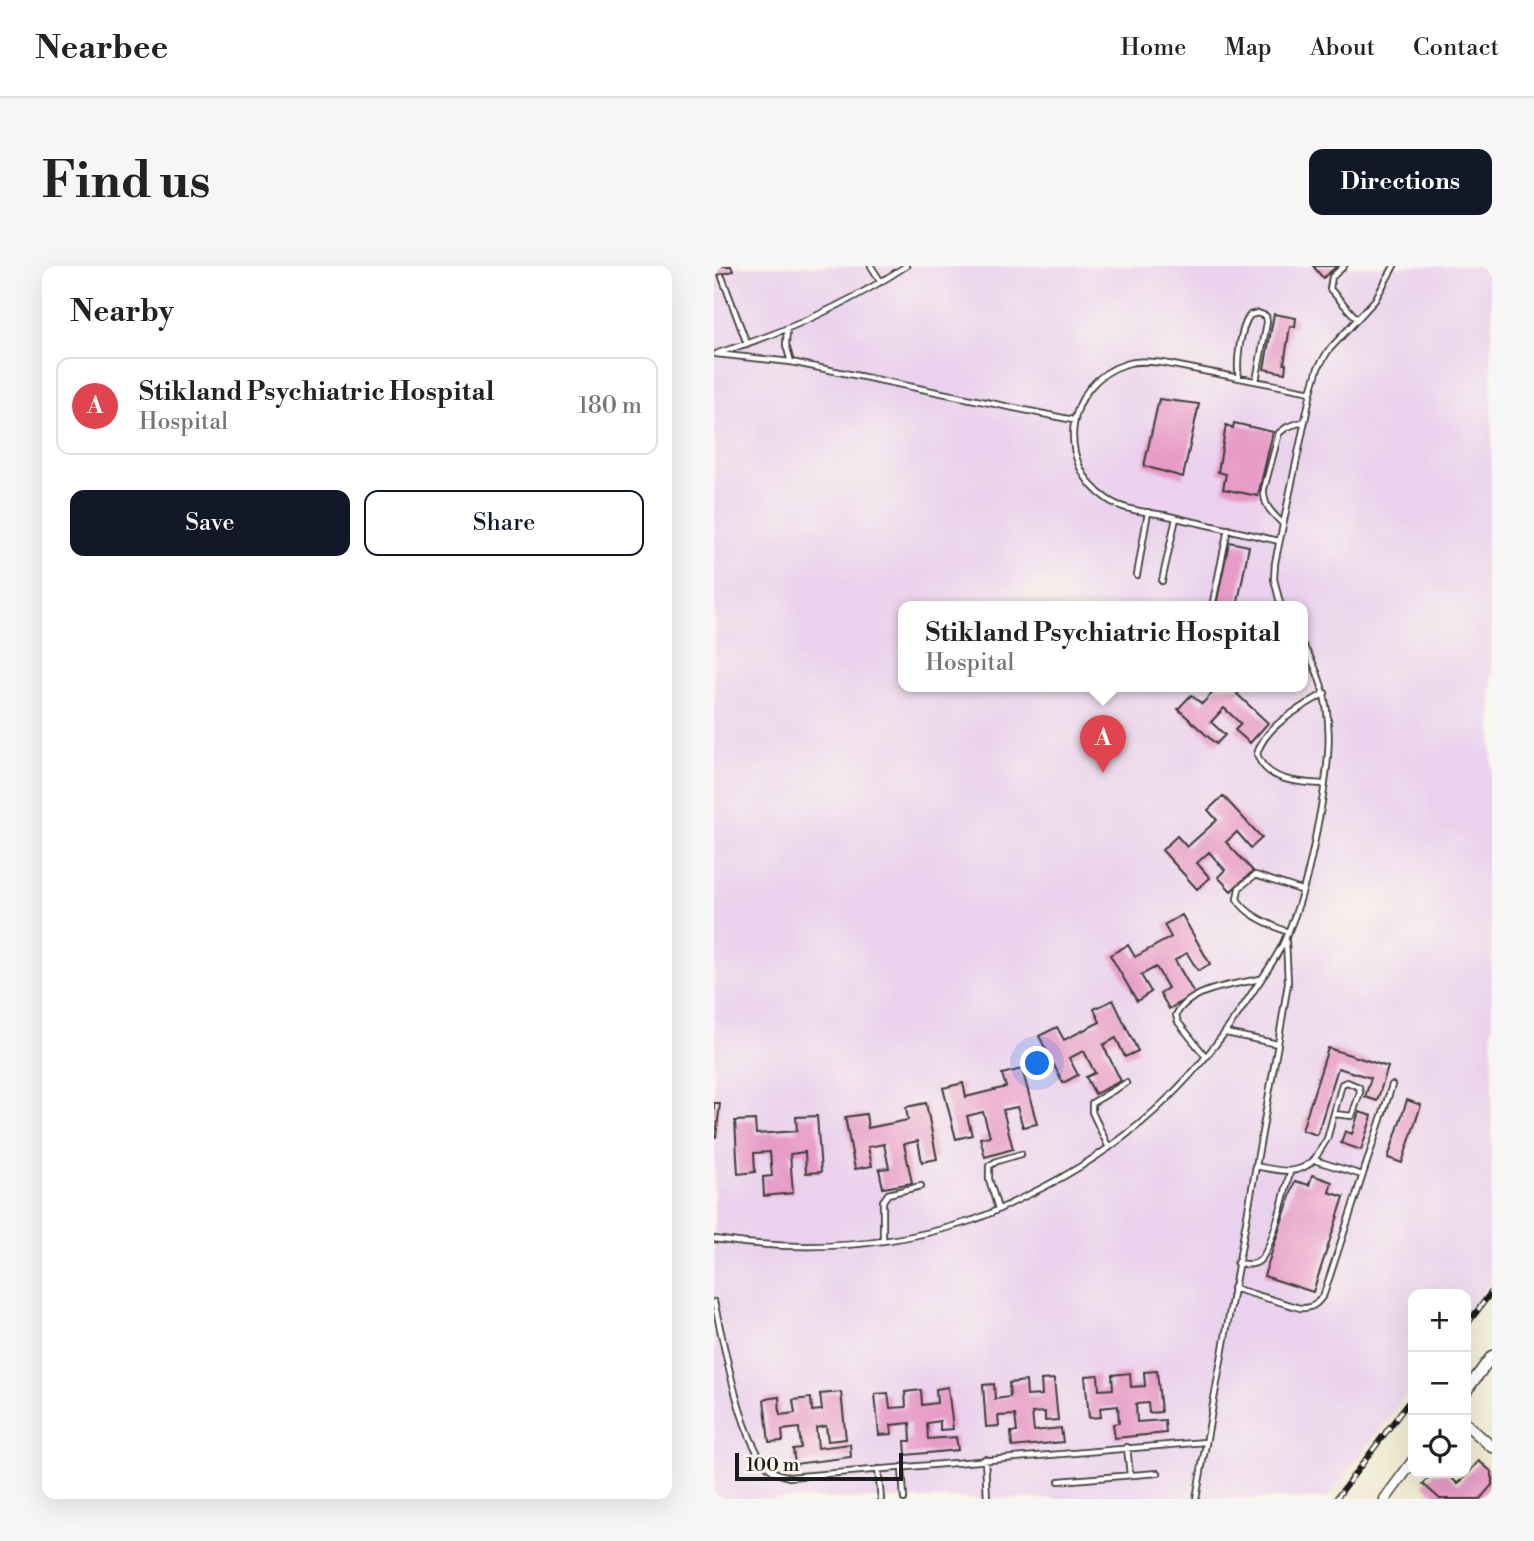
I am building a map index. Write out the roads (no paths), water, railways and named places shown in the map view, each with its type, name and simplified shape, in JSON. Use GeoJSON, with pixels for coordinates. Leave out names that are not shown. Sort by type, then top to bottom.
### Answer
{"type":"FeatureCollection","features":[{"type":"Feature","properties":{"kind":"street"},"geometry":{"type":"LineString","coordinates":[[1471,1384],[1492,1356]]}},
{"type":"Feature","properties":{"kind":"street"},"geometry":{"type":"LineString","coordinates":[[1471,1428],[1492,1447]]}},
{"type":"Feature","properties":{"kind":"street"},"geometry":{"type":"LineString","coordinates":[[1385,1499],[1408,1468]]}},
{"type":"Feature","properties":{"kind":"lane"},"geometry":{"type":"LineString","coordinates":[[872,266],[881,282]]}},
{"type":"Feature","properties":{"kind":"lane"},"geometry":{"type":"LineString","coordinates":[[715,354],[788,329],[881,282],[906,266]]}},
{"type":"Feature","properties":{"kind":"lane"},"geometry":{"type":"LineString","coordinates":[[1344,266],[1332,277],[1330,289],[1357,319]]}},
{"type":"Feature","properties":{"kind":"lane"},"geometry":{"type":"LineString","coordinates":[[1280,601],[1274,579],[1279,541],[1318,368],[1328,351],[1375,300],[1394,266]]}},
{"type":"Feature","properties":{"kind":"lane"},"geometry":{"type":"LineString","coordinates":[[722,277],[747,344]]}},
{"type":"Feature","properties":{"kind":"lane"},"geometry":{"type":"LineString","coordinates":[[1239,378],[1237,365],[1245,321],[1250,315],[1258,313],[1266,316],[1267,322],[1256,382]]}},
{"type":"Feature","properties":{"kind":"lane"},"geometry":{"type":"LineString","coordinates":[[788,329],[786,345],[791,362]]}},
{"type":"Feature","properties":{"kind":"lane"},"geometry":{"type":"LineString","coordinates":[[715,354],[791,362],[1073,420]]}},
{"type":"Feature","properties":{"kind":"lane"},"geometry":{"type":"LineString","coordinates":[[1279,541],[1109,501],[1085,477],[1079,467],[1073,450],[1073,420],[1087,390],[1110,371],[1127,363],[1163,363],[1311,392]]}},
{"type":"Feature","properties":{"kind":"lane"},"geometry":{"type":"LineString","coordinates":[[1283,523],[1264,501],[1264,489],[1279,433],[1305,421]]}},
{"type":"Feature","properties":{"kind":"lane"},"geometry":{"type":"LineString","coordinates":[[1137,575],[1148,512]]}},
{"type":"Feature","properties":{"kind":"lane"},"geometry":{"type":"LineString","coordinates":[[1162,580],[1176,518]]}},
{"type":"Feature","properties":{"kind":"lane"},"geometry":{"type":"LineString","coordinates":[[1213,601],[1228,529]]}},
{"type":"Feature","properties":{"kind":"lane"},"geometry":{"type":"LineString","coordinates":[[1196,1499],[1288,982],[1287,932],[1314,844],[1325,784],[1329,733],[1325,693],[1315,662],[1308,652]]}},
{"type":"Feature","properties":{"kind":"lane"},"geometry":{"type":"LineString","coordinates":[[1325,693],[1284,720],[1264,740],[1257,754],[1261,762],[1284,779],[1325,784]]}},
{"type":"Feature","properties":{"kind":"lane"},"geometry":{"type":"LineString","coordinates":[[1287,932],[1258,918],[1242,906],[1237,899],[1239,888],[1255,875],[1301,890]]}},
{"type":"Feature","properties":{"kind":"lane"},"geometry":{"type":"LineString","coordinates":[[714,1239],[773,1246],[827,1247],[883,1241],[952,1226],[998,1209],[1060,1180],[1109,1148],[1150,1116],[1178,1089],[1226,1033],[1286,939]]}},
{"type":"Feature","properties":{"kind":"lane"},"geometry":{"type":"LineString","coordinates":[[1206,1056],[1178,1022],[1176,1015],[1180,1007],[1205,993],[1261,979]]}},
{"type":"Feature","properties":{"kind":"lane"},"geometry":{"type":"LineString","coordinates":[[1226,1033],[1278,1044]]}},
{"type":"Feature","properties":{"kind":"lane"},"geometry":{"type":"LineString","coordinates":[[1109,1148],[1092,1112],[1092,1103],[1126,1083]]}},
{"type":"Feature","properties":{"kind":"lane"},"geometry":{"type":"LineString","coordinates":[[1255,1166],[1290,1172],[1306,1167],[1314,1160],[1327,1139],[1342,1084],[1356,1084],[1360,1092],[1352,1116],[1334,1114]]}},
{"type":"Feature","properties":{"kind":"lane"},"geometry":{"type":"LineString","coordinates":[[1233,1288],[1300,1308],[1318,1303],[1324,1294],[1392,1084]]}},
{"type":"Feature","properties":{"kind":"lane"},"geometry":{"type":"LineString","coordinates":[[998,1209],[989,1179],[989,1166],[1021,1154]]}},
{"type":"Feature","properties":{"kind":"lane"},"geometry":{"type":"LineString","coordinates":[[1314,1160],[1362,1175]]}},
{"type":"Feature","properties":{"kind":"lane"},"geometry":{"type":"LineString","coordinates":[[1237,1263],[1252,1264],[1262,1259],[1290,1172]]}},
{"type":"Feature","properties":{"kind":"lane"},"geometry":{"type":"LineString","coordinates":[[883,1241],[883,1201],[888,1194],[921,1186]]}},
{"type":"Feature","properties":{"kind":"lane"},"geometry":{"type":"LineString","coordinates":[[714,1302],[745,1428],[757,1453],[773,1471],[789,1477],[1205,1442]]}},
{"type":"Feature","properties":{"kind":"lane"},"geometry":{"type":"LineString","coordinates":[[1128,1447],[1130,1475]]}},
{"type":"Feature","properties":{"kind":"lane"},"geometry":{"type":"LineString","coordinates":[[985,1459],[987,1499]]}},
{"type":"Feature","properties":{"kind":"lane"},"geometry":{"type":"LineString","coordinates":[[902,1467],[904,1499]]}},
{"type":"Feature","properties":{"kind":"lane"},"geometry":{"type":"LineString","coordinates":[[878,1469],[881,1499]]}},
{"type":"Feature","properties":{"kind":"lane"},"geometry":{"type":"LineString","coordinates":[[1059,1481],[1158,1473]]}},
{"type":"Feature","properties":{"kind":"railway"},"geometry":{"type":"LineString","coordinates":[[1471,1319],[1492,1291]]}},
{"type":"Feature","properties":{"kind":"railway"},"geometry":{"type":"LineString","coordinates":[[1336,1499],[1408,1403]]}},
{"type":"Feature","properties":{"kind":"place","name":"Stikland Psychiatric Hospital"},"geometry":{"type":"Point","coordinates":[1103,773]}}]}
